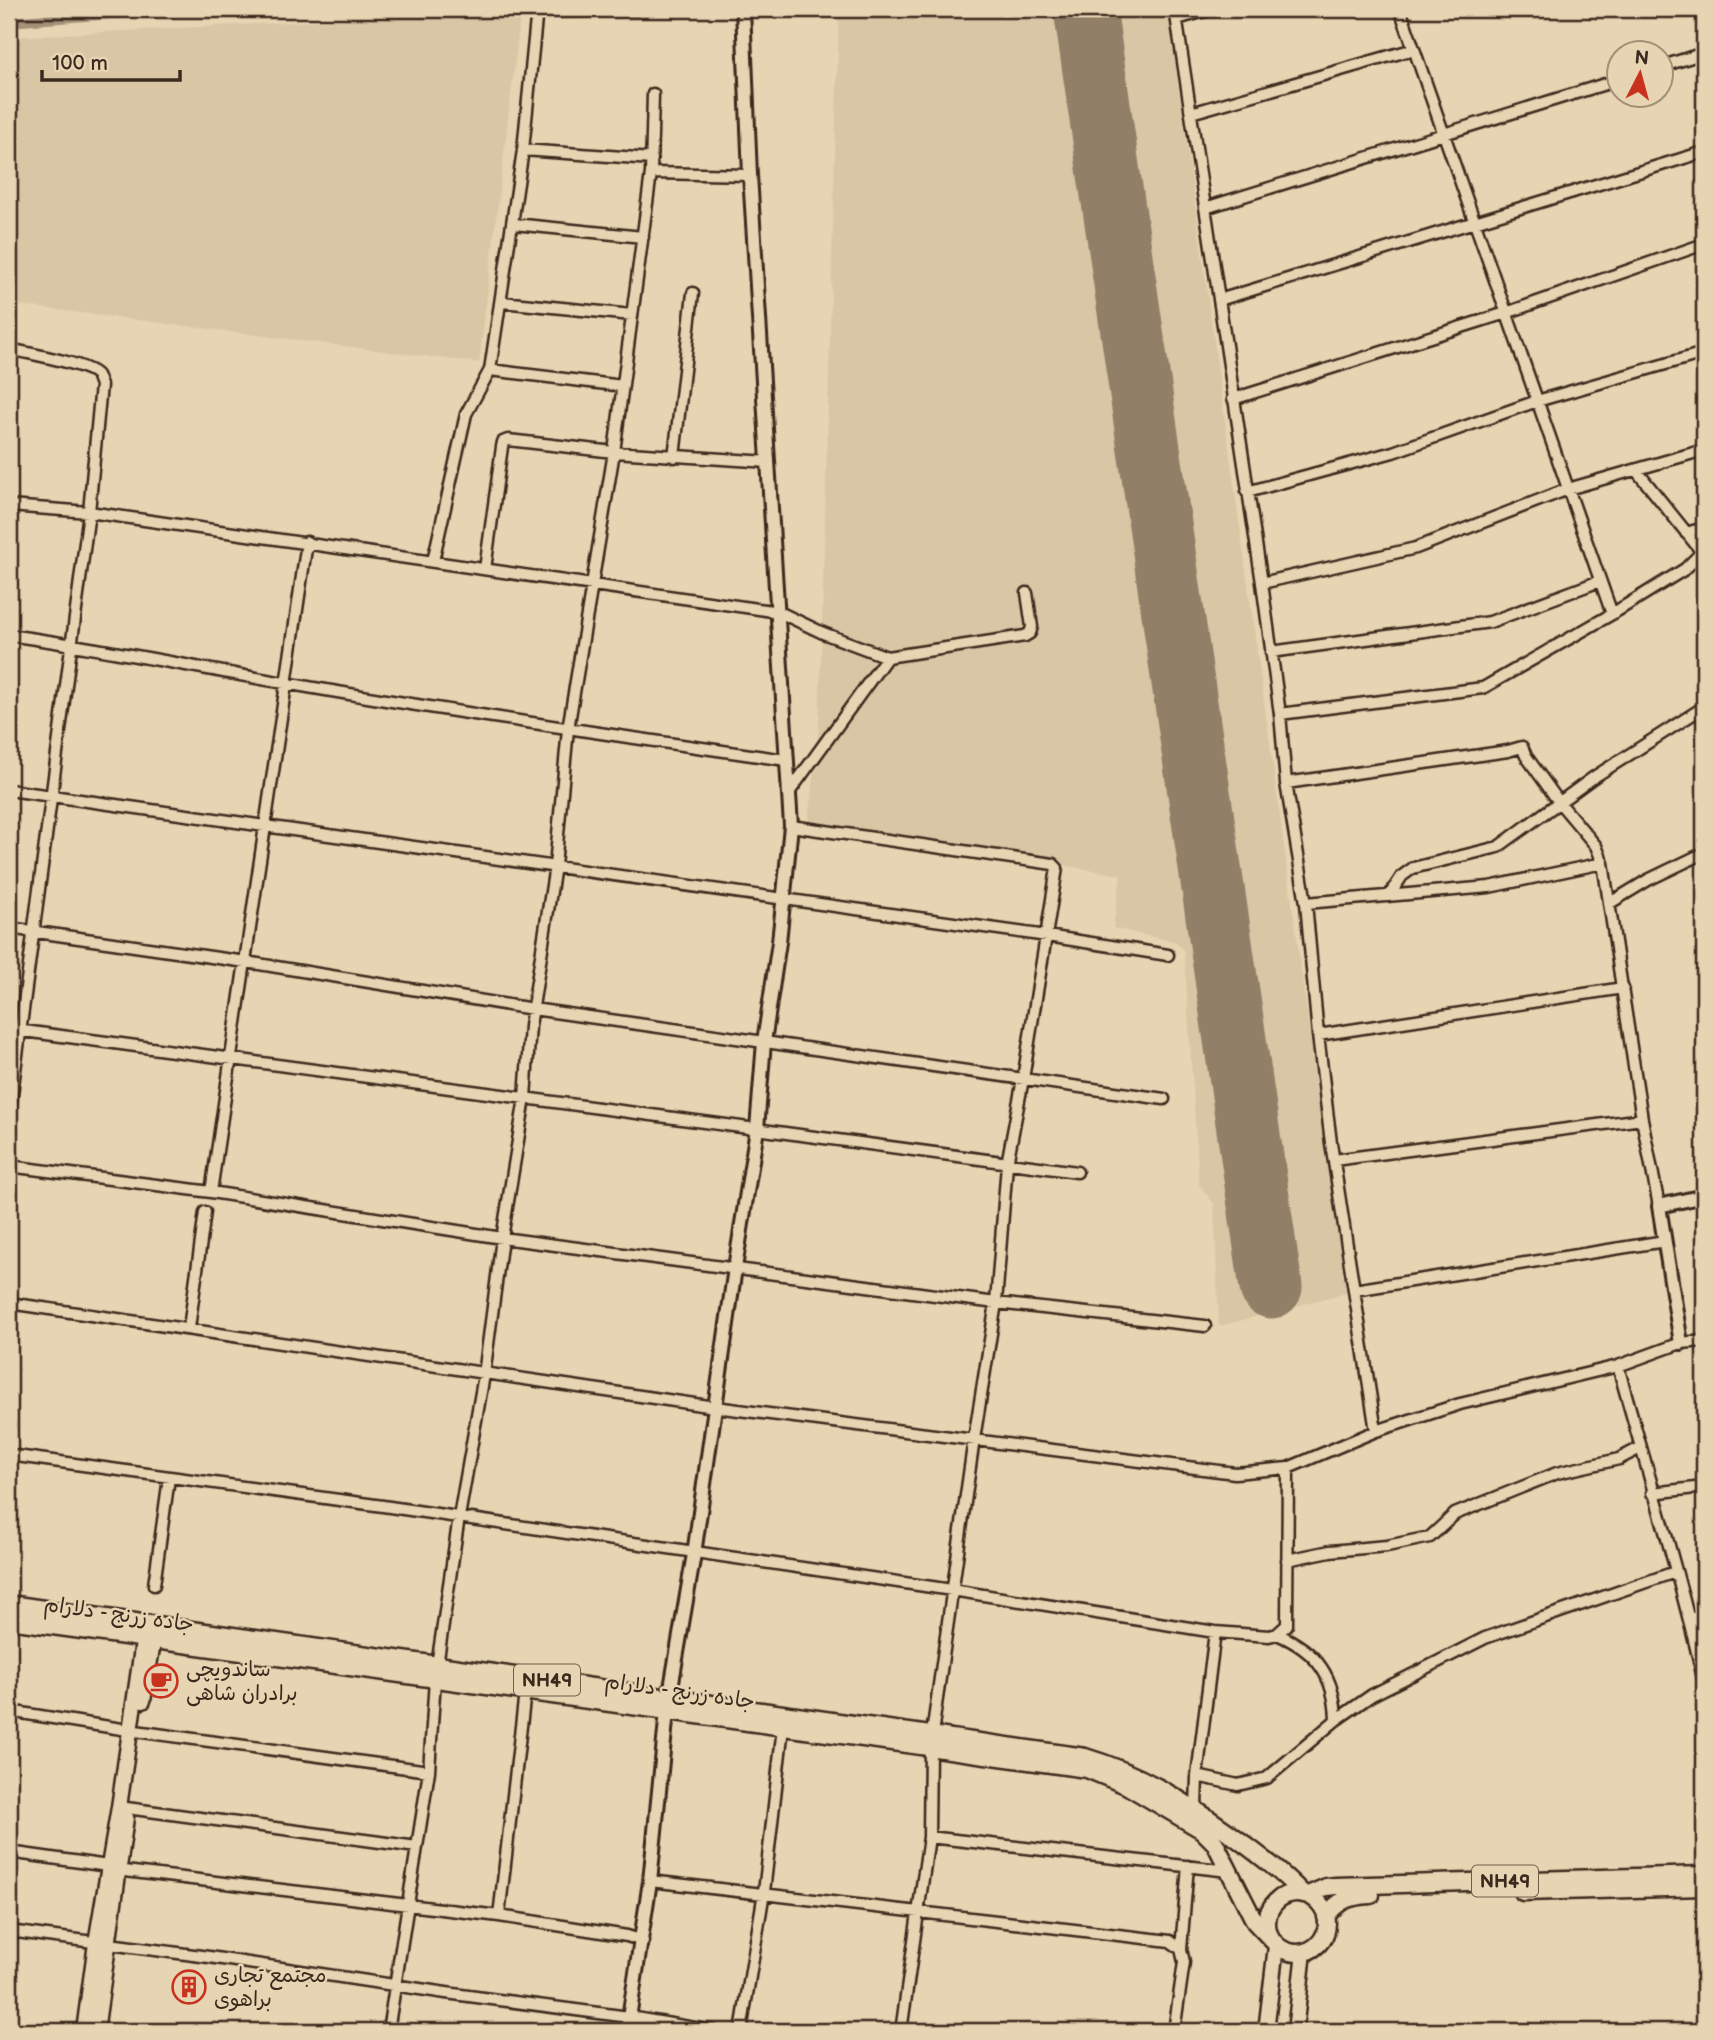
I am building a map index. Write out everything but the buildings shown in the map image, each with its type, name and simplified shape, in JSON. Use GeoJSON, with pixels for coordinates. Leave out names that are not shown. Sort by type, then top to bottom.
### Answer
{"type":"FeatureCollection","features":[{"type":"Feature","properties":{"kind":"highway","name":"جاده زرنج - دلارام"},"geometry":{"type":"LineString","coordinates":[[9,1604],[150,1631],[931,1741],[1087,1769],[1163,1805],[1202,1830],[1215,1843],[1255,1922],[1274,1943]]}},
{"type":"Feature","properties":{"kind":"highway","name":"جاده زرنج - دلارام"},"geometry":{"type":"LineString","coordinates":[[9,1620],[150,1631]]}},
{"type":"Feature","properties":{"kind":"highway","name":"جاده زرنج - دلارام"},"geometry":{"type":"LineString","coordinates":[[436,1672],[525,1692],[668,1704],[783,1727],[1085,1757],[1129,1772],[1196,1809],[1267,1860],[1306,1895]]}},
{"type":"Feature","properties":{"kind":"highway","name":"NH49"},"geometry":{"type":"LineString","coordinates":[[1274,1943],[1267,1923],[1272,1906],[1286,1895],[1306,1895],[1326,1887],[1704,1875]]}},
{"type":"Feature","properties":{"kind":"highway","name":"NH49"},"geometry":{"type":"LineString","coordinates":[[1326,1917],[1342,1900],[1353,1896],[1704,1887]]}},
{"type":"Feature","properties":{"kind":"highway","name":"NH49"},"geometry":{"type":"LineString","coordinates":[[1304,1952],[1312,1949],[1325,1935],[1326,1917],[1323,1908],[1306,1895]]}},
{"type":"Feature","properties":{"kind":"highway"},"geometry":{"type":"LineString","coordinates":[[1274,1943],[1294,1953],[1304,1952]]}},
{"type":"Feature","properties":{"kind":"main road"},"geometry":{"type":"LineString","coordinates":[[85,2031],[102,1943],[150,1631]]}},
{"type":"Feature","properties":{"kind":"main road"},"geometry":{"type":"LineString","coordinates":[[96,2031],[102,1943]]}},
{"type":"Feature","properties":{"kind":"main road"},"geometry":{"type":"LineString","coordinates":[[1266,2031],[1274,1943]]}},
{"type":"Feature","properties":{"kind":"main road"},"geometry":{"type":"LineString","coordinates":[[1295,2031],[1304,1952]]}},
{"type":"Feature","properties":{"kind":"street"},"geometry":{"type":"LineString","coordinates":[[433,561],[466,414],[490,370],[514,224],[537,10],[638,9]]}},
{"type":"Feature","properties":{"kind":"street"},"geometry":{"type":"LineString","coordinates":[[627,2031],[643,1941],[668,1704],[694,1553],[757,1129],[764,1042],[791,826],[750,175],[743,9]]}},
{"type":"Feature","properties":{"kind":"street"},"geometry":{"type":"LineString","coordinates":[[1212,9],[1176,14],[1262,583],[1280,714],[1286,783],[1306,903],[1318,1035],[1334,1160],[1376,1431]]}},
{"type":"Feature","properties":{"kind":"street"},"geometry":{"type":"LineString","coordinates":[[1400,9],[1612,614]]}},
{"type":"Feature","properties":{"kind":"street"},"geometry":{"type":"LineString","coordinates":[[1191,113],[1414,49]]}},
{"type":"Feature","properties":{"kind":"street"},"geometry":{"type":"LineString","coordinates":[[1674,63],[1704,53]]}},
{"type":"Feature","properties":{"kind":"street"},"geometry":{"type":"LineString","coordinates":[[1205,208],[1604,85]]}},
{"type":"Feature","properties":{"kind":"street"},"geometry":{"type":"LineString","coordinates":[[388,2031],[429,1771],[436,1672],[525,1098],[533,1009],[555,866],[568,729],[614,452],[651,173],[653,93]]}},
{"type":"Feature","properties":{"kind":"street"},"geometry":{"type":"LineString","coordinates":[[523,150],[652,159]]}},
{"type":"Feature","properties":{"kind":"street"},"geometry":{"type":"LineString","coordinates":[[1219,300],[1704,152]]}},
{"type":"Feature","properties":{"kind":"street"},"geometry":{"type":"LineString","coordinates":[[651,173],[750,175]]}},
{"type":"Feature","properties":{"kind":"street"},"geometry":{"type":"LineString","coordinates":[[514,224],[643,237]]}},
{"type":"Feature","properties":{"kind":"street"},"geometry":{"type":"LineString","coordinates":[[1233,399],[1506,313],[1704,244]]}},
{"type":"Feature","properties":{"kind":"street"},"geometry":{"type":"LineString","coordinates":[[674,457],[693,293]]}},
{"type":"Feature","properties":{"kind":"street"},"geometry":{"type":"LineString","coordinates":[[502,303],[632,315]]}},
{"type":"Feature","properties":{"kind":"street"},"geometry":{"type":"LineString","coordinates":[[9,349],[88,369],[97,375],[101,385],[89,512],[9,1116]]}},
{"type":"Feature","properties":{"kind":"street"},"geometry":{"type":"LineString","coordinates":[[1247,492],[1393,452],[1537,401],[1704,353]]}},
{"type":"Feature","properties":{"kind":"street"},"geometry":{"type":"LineString","coordinates":[[490,370],[623,386]]}},
{"type":"Feature","properties":{"kind":"street"},"geometry":{"type":"LineString","coordinates":[[485,569],[503,442],[508,440],[614,452],[769,462]]}},
{"type":"Feature","properties":{"kind":"street"},"geometry":{"type":"LineString","coordinates":[[1262,583],[1416,548],[1568,489],[1704,450]]}},
{"type":"Feature","properties":{"kind":"street"},"geometry":{"type":"LineString","coordinates":[[1280,714],[1483,688],[1685,569],[1703,554],[1636,470]]}},
{"type":"Feature","properties":{"kind":"street"},"geometry":{"type":"LineString","coordinates":[[9,506],[89,512],[226,533],[307,542],[779,612],[823,633],[887,657],[1025,636],[1030,633],[1032,627],[1027,593]]}},
{"type":"Feature","properties":{"kind":"street"},"geometry":{"type":"LineString","coordinates":[[1686,533],[1704,528]]}},
{"type":"Feature","properties":{"kind":"street"},"geometry":{"type":"LineString","coordinates":[[211,1192],[307,542]]}},
{"type":"Feature","properties":{"kind":"street"},"geometry":{"type":"LineString","coordinates":[[1271,652],[1490,622],[1600,581]]}},
{"type":"Feature","properties":{"kind":"street"},"geometry":{"type":"LineString","coordinates":[[9,635],[286,684],[568,729],[786,760]]}},
{"type":"Feature","properties":{"kind":"street"},"geometry":{"type":"LineString","coordinates":[[788,794],[887,657]]}},
{"type":"Feature","properties":{"kind":"street"},"geometry":{"type":"LineString","coordinates":[[1388,896],[1402,876],[1413,868],[1498,847],[1594,777],[1704,707]]}},
{"type":"Feature","properties":{"kind":"street"},"geometry":{"type":"LineString","coordinates":[[1286,783],[1522,747],[1559,802],[1596,846],[1603,863],[1610,903],[1642,1119],[1681,1343]]}},
{"type":"Feature","properties":{"kind":"street"},"geometry":{"type":"LineString","coordinates":[[9,790],[784,898],[1168,955]]}},
{"type":"Feature","properties":{"kind":"street"},"geometry":{"type":"LineString","coordinates":[[791,826],[1057,866],[1007,1164],[996,1303],[931,1741],[929,1837],[901,2031]]}},
{"type":"Feature","properties":{"kind":"street"},"geometry":{"type":"LineString","coordinates":[[1610,903],[1648,880],[1704,853]]}},
{"type":"Feature","properties":{"kind":"street"},"geometry":{"type":"LineString","coordinates":[[1306,903],[1489,887],[1603,863]]}},
{"type":"Feature","properties":{"kind":"street"},"geometry":{"type":"LineString","coordinates":[[9,928],[246,961],[533,1009],[1164,1099]]}},
{"type":"Feature","properties":{"kind":"street"},"geometry":{"type":"LineString","coordinates":[[1318,1035],[1623,988]]}},
{"type":"Feature","properties":{"kind":"street"},"geometry":{"type":"LineString","coordinates":[[9,1029],[1077,1172]]}},
{"type":"Feature","properties":{"kind":"street"},"geometry":{"type":"LineString","coordinates":[[1334,1160],[1642,1119]]}},
{"type":"Feature","properties":{"kind":"street"},"geometry":{"type":"LineString","coordinates":[[9,1166],[211,1192],[502,1238],[996,1303],[1205,1326]]}},
{"type":"Feature","properties":{"kind":"street"},"geometry":{"type":"LineString","coordinates":[[1659,1206],[1704,1196]]}},
{"type":"Feature","properties":{"kind":"street"},"geometry":{"type":"LineString","coordinates":[[190,1328],[205,1212]]}},
{"type":"Feature","properties":{"kind":"street"},"geometry":{"type":"LineString","coordinates":[[1354,1290],[1665,1241]]}},
{"type":"Feature","properties":{"kind":"street"},"geometry":{"type":"LineString","coordinates":[[9,1303],[190,1328],[484,1375],[519,1377],[715,1407],[1234,1473],[1288,1468],[1376,1431],[1460,1404],[1618,1366],[1681,1343],[1704,1341]]}},
{"type":"Feature","properties":{"kind":"street"},"geometry":{"type":"LineString","coordinates":[[1618,1366],[1689,1618],[1704,1682]]}},
{"type":"Feature","properties":{"kind":"street"},"geometry":{"type":"LineString","coordinates":[[1287,1560],[1430,1537],[1455,1514],[1557,1473],[1619,1459],[1640,1448]]}},
{"type":"Feature","properties":{"kind":"street"},"geometry":{"type":"LineString","coordinates":[[9,1455],[459,1517],[1215,1632],[1269,1636],[1278,1634],[1287,1625],[1288,1468]]}},
{"type":"Feature","properties":{"kind":"street"},"geometry":{"type":"LineString","coordinates":[[154,1585],[169,1478]]}},
{"type":"Feature","properties":{"kind":"street"},"geometry":{"type":"LineString","coordinates":[[1652,1493],[1704,1487]]}},
{"type":"Feature","properties":{"kind":"street"},"geometry":{"type":"LineString","coordinates":[[1197,1776],[1238,1785],[1267,1778],[1336,1720],[1372,1695],[1485,1639],[1675,1572]]}},
{"type":"Feature","properties":{"kind":"street"},"geometry":{"type":"LineString","coordinates":[[1689,1618],[1704,1618]]}},
{"type":"Feature","properties":{"kind":"street"},"geometry":{"type":"LineString","coordinates":[[1196,1809],[1197,1776],[1215,1632]]}},
{"type":"Feature","properties":{"kind":"street"},"geometry":{"type":"LineString","coordinates":[[1278,1634],[1297,1642],[1326,1674],[1332,1688],[1336,1720]]}},
{"type":"Feature","properties":{"kind":"street"},"geometry":{"type":"LineString","coordinates":[[499,1916],[525,1692]]}},
{"type":"Feature","properties":{"kind":"street"},"geometry":{"type":"LineString","coordinates":[[9,1711],[429,1771]]}},
{"type":"Feature","properties":{"kind":"street"},"geometry":{"type":"LineString","coordinates":[[741,2031],[764,1892],[783,1727]]}},
{"type":"Feature","properties":{"kind":"street"},"geometry":{"type":"LineString","coordinates":[[123,1808],[417,1847]]}},
{"type":"Feature","properties":{"kind":"street"},"geometry":{"type":"LineString","coordinates":[[929,1837],[1228,1871]]}},
{"type":"Feature","properties":{"kind":"street"},"geometry":{"type":"LineString","coordinates":[[9,1852],[499,1916],[627,1936],[643,1941]]}},
{"type":"Feature","properties":{"kind":"street"},"geometry":{"type":"LineString","coordinates":[[1174,2031],[1184,1962],[1181,1949],[1188,1866]]}},
{"type":"Feature","properties":{"kind":"street"},"geometry":{"type":"LineString","coordinates":[[650,1881],[764,1892],[917,1913],[1170,1941],[1181,1949]]}},
{"type":"Feature","properties":{"kind":"street"},"geometry":{"type":"LineString","coordinates":[[9,1931],[713,2031]]}},
{"type":"Feature","properties":{"kind":"shaded area"},"geometry":{"type":"Polygon","coordinates":[[[839,9],[1168,9],[1346,1293],[1219,1326],[1214,1204],[1199,1184],[1184,951],[1176,942],[1113,928],[1121,875],[808,823],[819,728],[839,9]]]}},
{"type":"Feature","properties":{"kind":"shaded area"},"geometry":{"type":"Polygon","coordinates":[[[521,10],[479,363],[9,304],[9,37],[521,10]]]}},
{"type":"Feature","properties":{"kind":"waterway"},"geometry":{"type":"LineString","coordinates":[[9,22],[148,11],[264,9]]}},
{"type":"Feature","properties":{"kind":"runway"},"geometry":{"type":"LineString","coordinates":[[1085,9],[1271,1287]]}},
{"type":"Feature","properties":{"kind":"place","name":"ساندویچی برادران شاهی"},"geometry":{"type":"Point","coordinates":[161,1681]}},
{"type":"Feature","properties":{"kind":"place","name":"مجتمع تجاری براهوی"},"geometry":{"type":"Point","coordinates":[189,1987]}}]}
